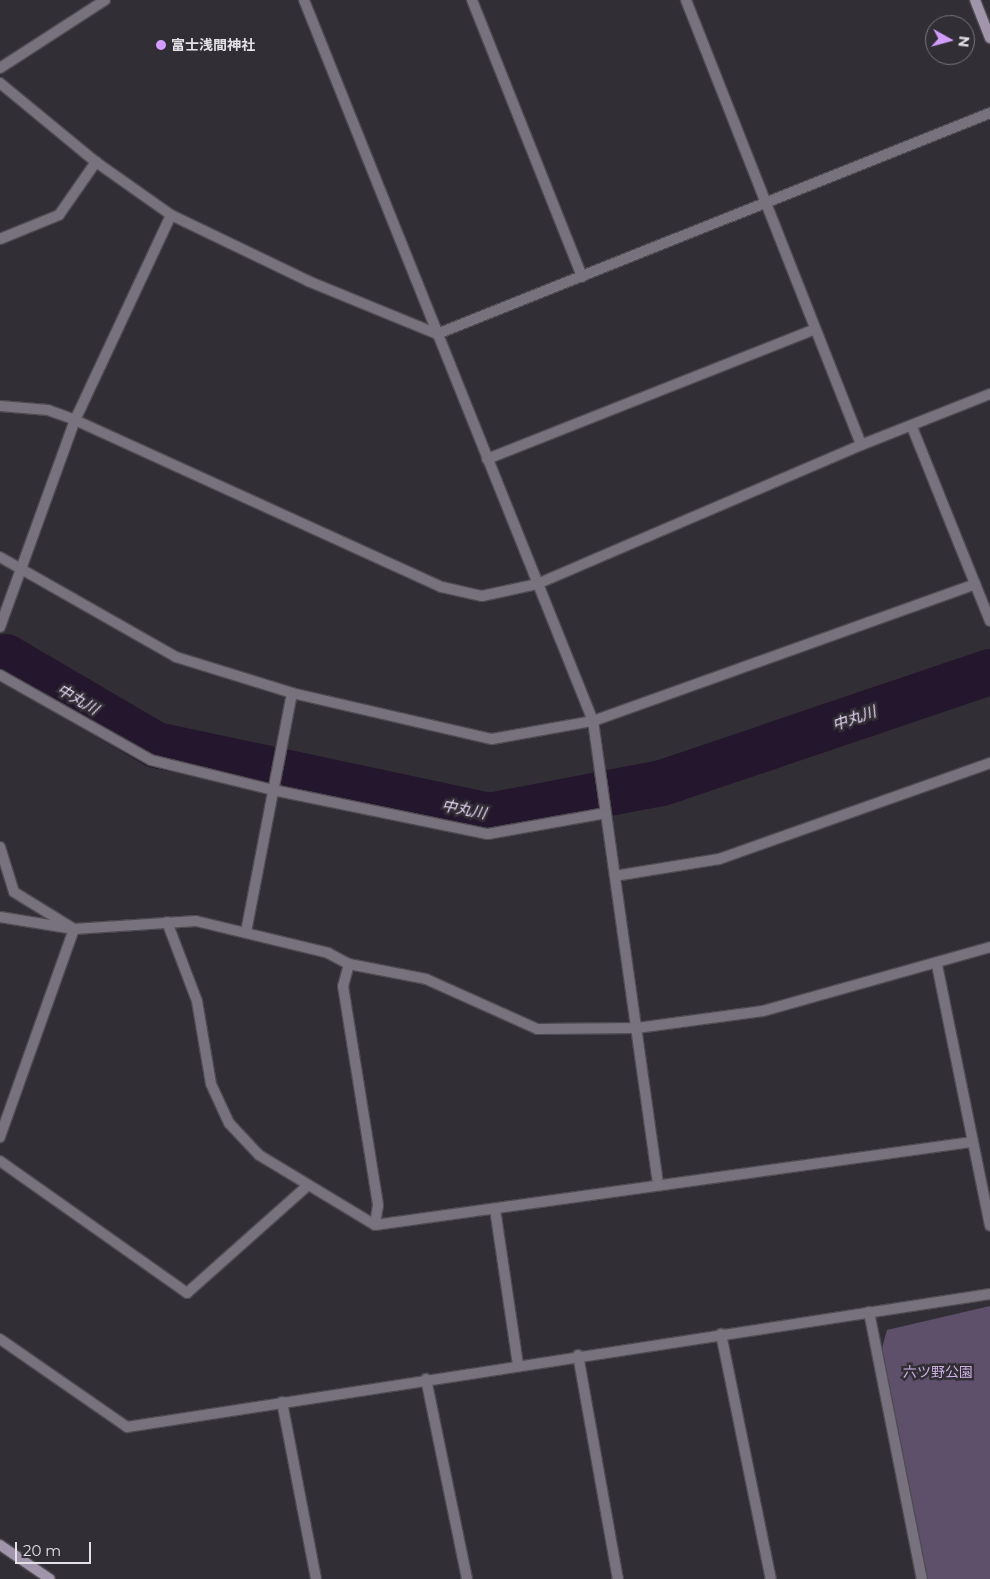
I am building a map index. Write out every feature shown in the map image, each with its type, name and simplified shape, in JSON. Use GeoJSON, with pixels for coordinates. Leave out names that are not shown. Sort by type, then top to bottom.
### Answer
{"type":"FeatureCollection","features":[{"type":"Feature","properties":{"kind":"street"},"geometry":{"type":"LineString","coordinates":[[0,68],[105,0]]}},
{"type":"Feature","properties":{"kind":"street"},"geometry":{"type":"LineString","coordinates":[[304,0],[593,721],[600,782],[658,1183]]}},
{"type":"Feature","properties":{"kind":"street"},"geometry":{"type":"LineString","coordinates":[[472,0],[582,277]]}},
{"type":"Feature","properties":{"kind":"street"},"geometry":{"type":"LineString","coordinates":[[686,0],[812,330],[861,444]]}},
{"type":"Feature","properties":{"kind":"street"},"geometry":{"type":"LineString","coordinates":[[975,0],[990,38]]}},
{"type":"Feature","properties":{"kind":"street"},"geometry":{"type":"LineString","coordinates":[[0,83],[96,162],[171,215],[308,281],[437,334],[990,113]]}},
{"type":"Feature","properties":{"kind":"street"},"geometry":{"type":"LineString","coordinates":[[0,239],[59,215],[96,162]]}},
{"type":"Feature","properties":{"kind":"street"},"geometry":{"type":"LineString","coordinates":[[0,627],[74,420],[171,215]]}},
{"type":"Feature","properties":{"kind":"street"},"geometry":{"type":"LineString","coordinates":[[487,460],[812,330]]}},
{"type":"Feature","properties":{"kind":"street"},"geometry":{"type":"LineString","coordinates":[[0,406],[48,410],[74,420],[442,587],[482,596],[537,584],[861,444],[912,427],[990,394]]}},
{"type":"Feature","properties":{"kind":"street"},"geometry":{"type":"LineString","coordinates":[[912,427],[990,622]]}},
{"type":"Feature","properties":{"kind":"street"},"geometry":{"type":"LineString","coordinates":[[0,557],[22,567],[176,657],[292,693],[492,739],[593,721],[975,584]]}},
{"type":"Feature","properties":{"kind":"street"},"geometry":{"type":"LineString","coordinates":[[0,675],[151,760],[273,790],[488,834],[605,809]]}},
{"type":"Feature","properties":{"kind":"street"},"geometry":{"type":"LineString","coordinates":[[246,932],[292,693]]}},
{"type":"Feature","properties":{"kind":"street"},"geometry":{"type":"LineString","coordinates":[[615,876],[719,859],[990,763]]}},
{"type":"Feature","properties":{"kind":"street"},"geometry":{"type":"LineString","coordinates":[[0,847],[14,892],[74,929]]}},
{"type":"Feature","properties":{"kind":"street"},"geometry":{"type":"LineString","coordinates":[[0,917],[74,929],[196,921],[328,953],[349,964],[426,979],[537,1029],[637,1028],[763,1011],[937,965],[990,947]]}},
{"type":"Feature","properties":{"kind":"street"},"geometry":{"type":"LineString","coordinates":[[167,922],[197,1001],[211,1084],[229,1123],[259,1155],[307,1186],[375,1225],[495,1209],[658,1183],[972,1142]]}},
{"type":"Feature","properties":{"kind":"street"},"geometry":{"type":"LineString","coordinates":[[0,1137],[74,929]]}},
{"type":"Feature","properties":{"kind":"street"},"geometry":{"type":"LineString","coordinates":[[349,964],[343,986],[378,1205],[375,1225]]}},
{"type":"Feature","properties":{"kind":"street"},"geometry":{"type":"LineString","coordinates":[[937,965],[990,1226]]}},
{"type":"Feature","properties":{"kind":"street"},"geometry":{"type":"LineString","coordinates":[[0,1161],[187,1293],[307,1186]]}},
{"type":"Feature","properties":{"kind":"street"},"geometry":{"type":"LineString","coordinates":[[495,1209],[518,1365]]}},
{"type":"Feature","properties":{"kind":"street"},"geometry":{"type":"LineString","coordinates":[[0,1339],[126,1426],[578,1355],[990,1294]]}},
{"type":"Feature","properties":{"kind":"street"},"geometry":{"type":"LineString","coordinates":[[869,1312],[922,1579]]}},
{"type":"Feature","properties":{"kind":"street"},"geometry":{"type":"LineString","coordinates":[[721,1334],[771,1579]]}},
{"type":"Feature","properties":{"kind":"street"},"geometry":{"type":"LineString","coordinates":[[578,1355],[618,1579]]}},
{"type":"Feature","properties":{"kind":"street"},"geometry":{"type":"LineString","coordinates":[[426,1379],[467,1579]]}},
{"type":"Feature","properties":{"kind":"street"},"geometry":{"type":"LineString","coordinates":[[282,1402],[316,1579]]}},
{"type":"Feature","properties":{"kind":"street"},"geometry":{"type":"LineString","coordinates":[[0,1545],[50,1579]]}},
{"type":"Feature","properties":{"kind":"green space","name":"六ツ野公園"},"geometry":{"type":"Polygon","coordinates":[[[990,1306],[990,1579],[927,1579],[881,1352],[887,1330],[990,1306]]]}},
{"type":"Feature","properties":{"kind":"waterway","name":"中丸川"},"geometry":{"type":"LineString","coordinates":[[6,657],[156,745],[489,816],[662,783],[990,672]]}},
{"type":"Feature","properties":{"kind":"place","name":"富士浅間神社"},"geometry":{"type":"Point","coordinates":[161,45]}}]}
